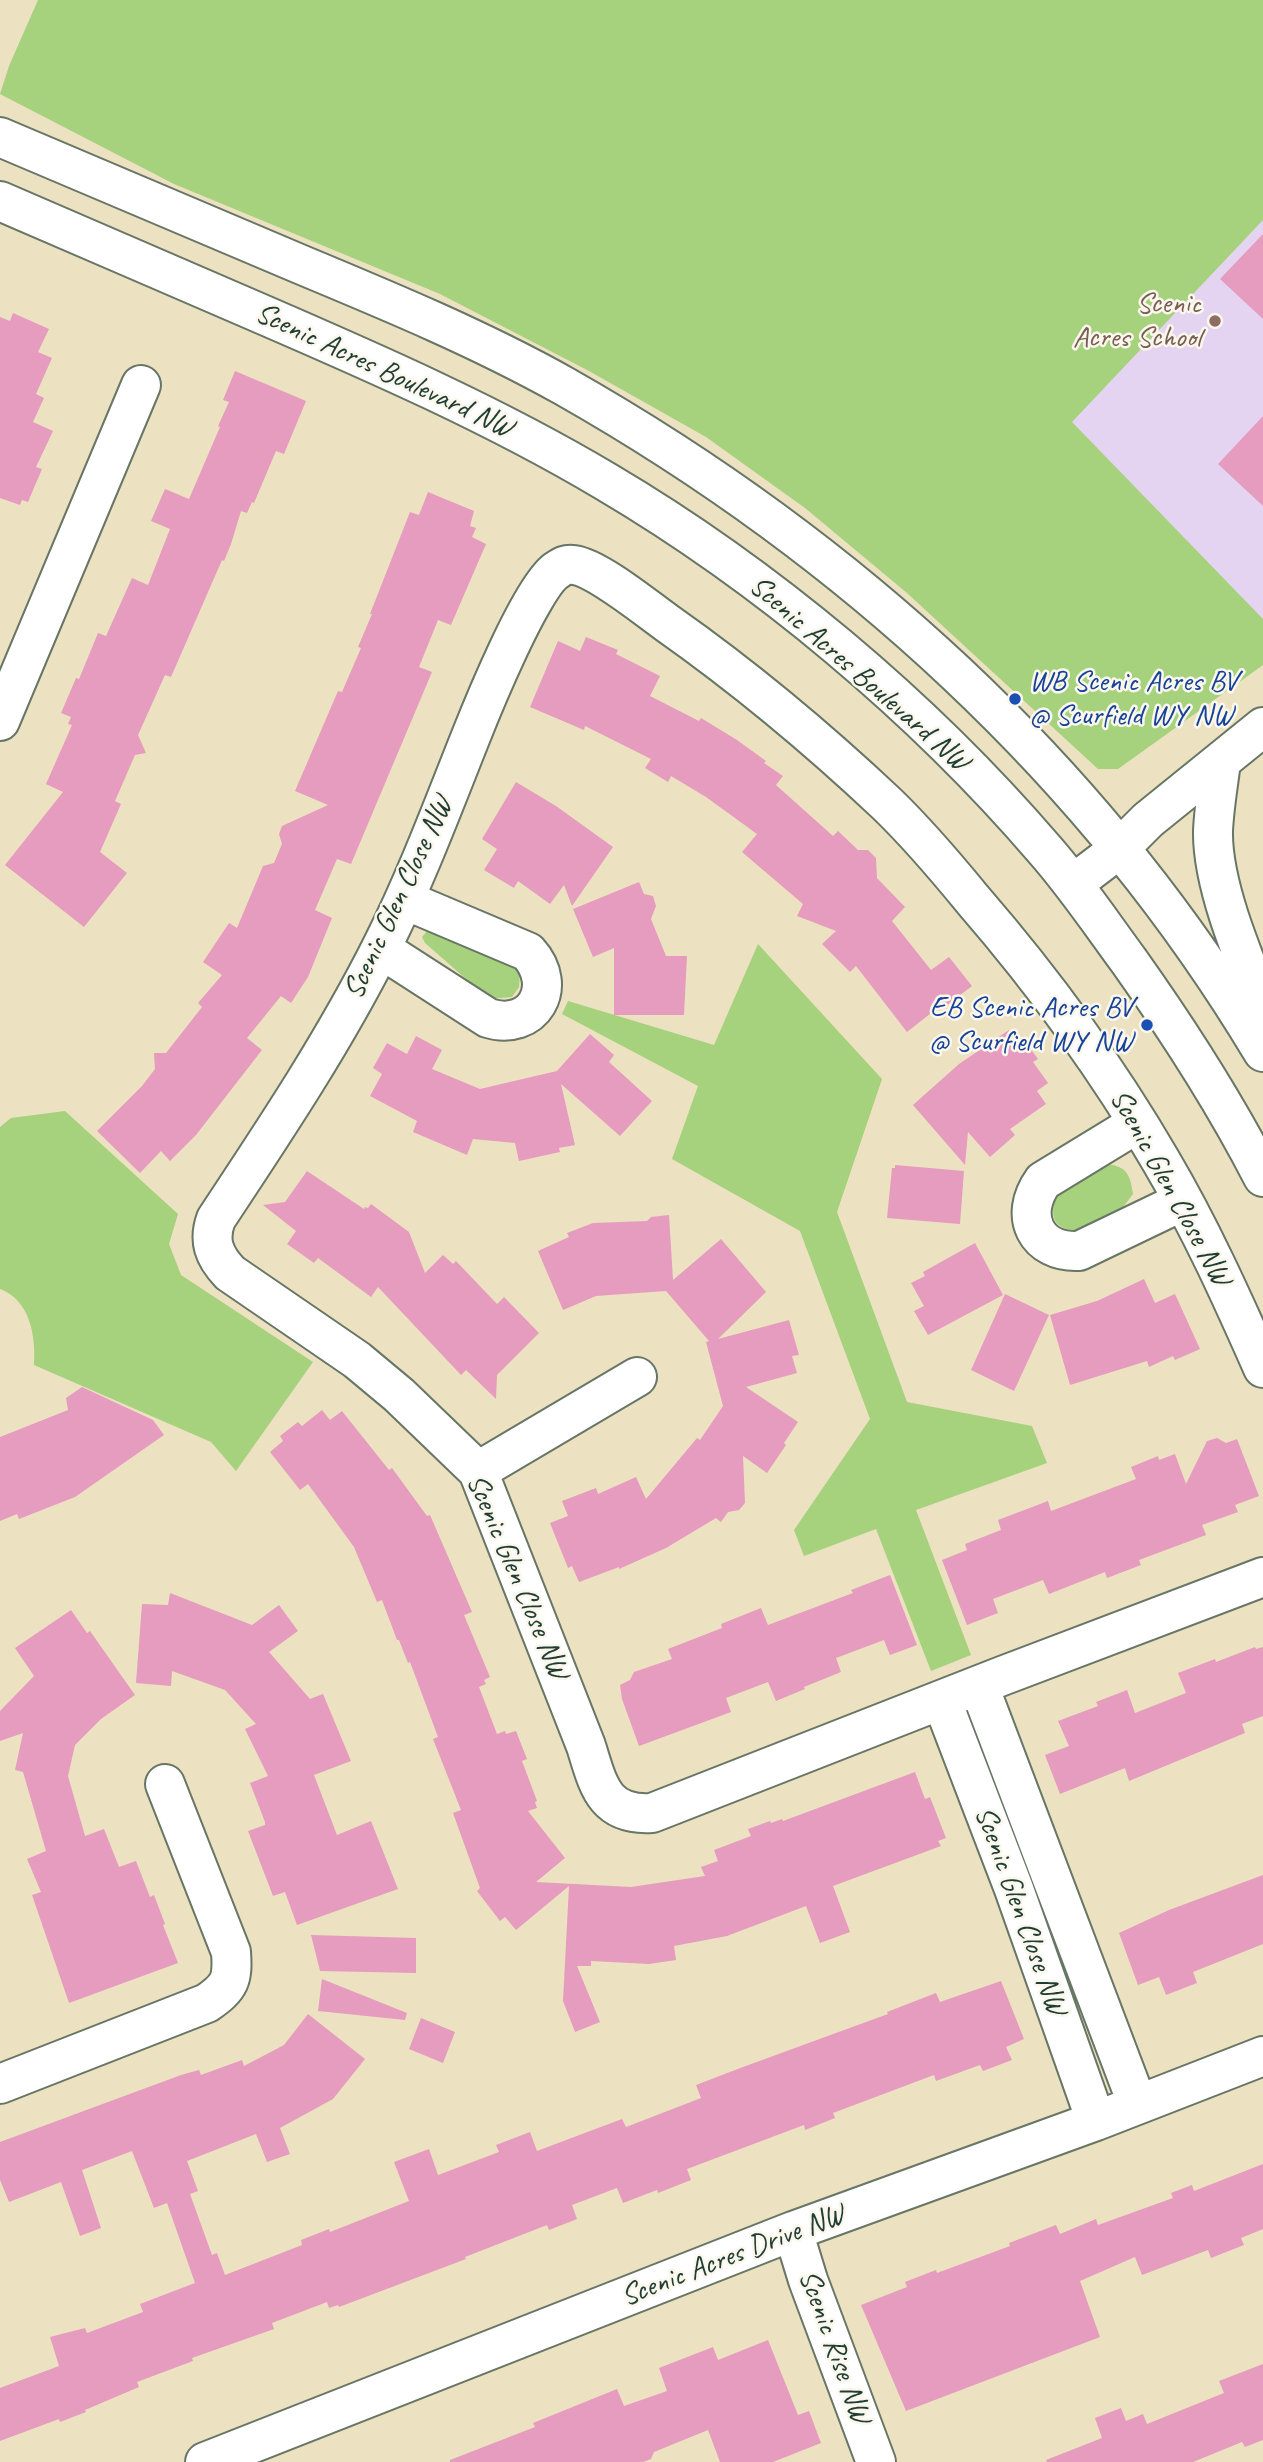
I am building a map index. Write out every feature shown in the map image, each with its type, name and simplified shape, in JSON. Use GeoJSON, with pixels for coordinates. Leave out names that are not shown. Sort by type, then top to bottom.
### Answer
{"type":"FeatureCollection","features":[{"type":"Feature","properties":{"kind":"street","name":"Scenic Acres Boulevard NW"},"geometry":{"type":"LineString","coordinates":[[0,137],[419,314],[561,385],[686,460],[826,559],[906,625],[967,682],[1090,813],[1193,946],[1263,1052]]}},
{"type":"Feature","properties":{"kind":"street","name":"Scenic Acres Boulevard NW"},"geometry":{"type":"LineString","coordinates":[[0,201],[463,404],[605,481],[675,525],[792,609],[884,688],[972,772],[1032,835],[1073,884],[1177,1029],[1240,1133],[1263,1177]]}},
{"type":"Feature","properties":{"kind":"street"},"geometry":{"type":"LineString","coordinates":[[0,721],[141,385]]}},
{"type":"Feature","properties":{"kind":"street","name":"Scenic Glen Close NW"},"geometry":{"type":"LineString","coordinates":[[1263,1368],[1183,1201],[1138,1123],[1069,1019],[1023,958],[919,837],[887,804],[764,695],[611,583],[578,565],[568,564],[549,575],[526,613],[473,732],[405,900],[381,949],[308,1079],[216,1219],[211,1234],[218,1260],[230,1273],[357,1360],[399,1395],[478,1471],[586,1746],[597,1782],[612,1804],[624,1811],[652,1813],[1263,1577]]}},
{"type":"Feature","properties":{"kind":"street"},"geometry":{"type":"LineString","coordinates":[[1073,884],[1119,849],[1148,820],[1263,727]]}},
{"type":"Feature","properties":{"kind":"street"},"geometry":{"type":"LineString","coordinates":[[1221,762],[1213,833],[1219,881],[1263,1006]]}},
{"type":"Feature","properties":{"kind":"street"},"geometry":{"type":"LineString","coordinates":[[381,949],[488,1017],[499,1021],[512,1021],[524,1016],[534,1008],[540,997],[542,973],[528,953],[405,900]]}},
{"type":"Feature","properties":{"kind":"street"},"geometry":{"type":"LineString","coordinates":[[1138,1123],[1044,1181],[1035,1192],[1031,1205],[1031,1219],[1036,1231],[1044,1241],[1055,1248],[1067,1252],[1079,1251],[1183,1201]]}},
{"type":"Feature","properties":{"kind":"street"},"geometry":{"type":"LineString","coordinates":[[478,1471],[637,1377]]}},
{"type":"Feature","properties":{"kind":"street","name":"Scenic Glen Close NW"},"geometry":{"type":"LineString","coordinates":[[979,1686],[1137,2103]]}},
{"type":"Feature","properties":{"kind":"street","name":"Scenic Glen Close NW"},"geometry":{"type":"LineString","coordinates":[[942,1701],[1014,1889],[1096,2121]]}},
{"type":"Feature","properties":{"kind":"street"},"geometry":{"type":"LineString","coordinates":[[0,2084],[207,2003],[224,1991],[233,1974],[231,1952],[165,1784]]}},
{"type":"Feature","properties":{"kind":"street","name":"Scenic Acres Drive NW"},"geometry":{"type":"LineString","coordinates":[[205,2462],[793,2231],[1096,2121],[1263,2056]]}},
{"type":"Feature","properties":{"kind":"street","name":"Scenic Rise NW"},"geometry":{"type":"LineString","coordinates":[[793,2231],[808,2280],[876,2462]]}},
{"type":"Feature","properties":{"kind":"shaded area","name":"Scenic Acres School"},"geometry":{"type":"Polygon","coordinates":[[[1263,220],[1263,619],[1071,422],[1263,220]]]}},
{"type":"Feature","properties":{"kind":"green space"},"geometry":{"type":"Polygon","coordinates":[[[38,0],[1263,0],[1263,220],[1072,422],[1263,619],[1263,665],[1118,769],[1098,769],[907,593],[805,508],[706,437],[589,371],[440,294],[174,184],[0,94],[9,66],[38,0]]]}},
{"type":"Feature","properties":{"kind":"green space"},"geometry":{"type":"Polygon","coordinates":[[[427,931],[511,963],[520,973],[519,987],[512,997],[489,999],[425,943],[422,937],[427,931]]]}},
{"type":"Feature","properties":{"kind":"green space"},"geometry":{"type":"Polygon","coordinates":[[[758,944],[882,1079],[837,1212],[907,1402],[1032,1426],[1047,1463],[916,1510],[971,1655],[931,1671],[876,1529],[804,1556],[794,1530],[870,1419],[800,1231],[672,1159],[698,1086],[562,1014],[568,1001],[714,1045],[758,944]]]}},
{"type":"Feature","properties":{"kind":"green space"},"geometry":{"type":"Polygon","coordinates":[[[65,1111],[178,1214],[169,1244],[181,1275],[313,1362],[236,1471],[211,1442],[34,1365],[34,1342],[29,1320],[18,1301],[0,1289],[0,1127],[11,1118],[65,1111]]]}},
{"type":"Feature","properties":{"kind":"green space"},"geometry":{"type":"Polygon","coordinates":[[[1103,1164],[1117,1166],[1126,1172],[1133,1194],[1123,1207],[1075,1231],[1061,1227],[1053,1213],[1056,1193],[1103,1164]]]}},
{"type":"Feature","properties":{"kind":"building"},"geometry":{"type":"Polygon","coordinates":[[[1263,234],[1263,319],[1220,279],[1263,234]]]}},
{"type":"Feature","properties":{"kind":"building"},"geometry":{"type":"Polygon","coordinates":[[[13,313],[49,329],[38,352],[52,358],[36,394],[44,398],[33,422],[53,431],[36,467],[42,469],[28,502],[22,500],[20,505],[0,498],[0,317],[10,321],[13,313]]]}},
{"type":"Feature","properties":{"kind":"building"},"geometry":{"type":"Polygon","coordinates":[[[235,371],[306,401],[284,454],[276,451],[254,503],[252,502],[247,513],[241,511],[224,561],[222,560],[171,677],[165,675],[138,735],[146,753],[135,755],[115,801],[121,804],[100,852],[127,873],[84,927],[5,865],[63,792],[46,784],[72,725],[68,724],[71,717],[61,713],[98,633],[106,636],[132,578],[148,585],[170,529],[151,521],[165,489],[189,499],[229,402],[223,400],[235,371]]]}},
{"type":"Feature","properties":{"kind":"building"},"geometry":{"type":"Polygon","coordinates":[[[1263,416],[1263,506],[1218,464],[1263,416]]]}},
{"type":"Feature","properties":{"kind":"building"},"geometry":{"type":"Polygon","coordinates":[[[428,492],[474,511],[470,526],[476,528],[472,537],[486,544],[451,625],[438,620],[419,667],[432,672],[351,864],[337,859],[315,910],[332,918],[308,977],[291,1003],[281,996],[247,1038],[262,1050],[196,1135],[170,1161],[161,1151],[140,1173],[97,1131],[142,1086],[155,1069],[154,1053],[166,1053],[202,1007],[198,1003],[222,975],[203,962],[229,923],[237,928],[263,866],[274,863],[282,844],[279,834],[282,826],[328,805],[295,791],[338,691],[342,692],[361,648],[358,647],[410,512],[419,515],[428,492]]]}},
{"type":"Feature","properties":{"kind":"building"},"geometry":{"type":"Polygon","coordinates":[[[586,637],[618,650],[616,654],[660,676],[650,696],[699,721],[701,718],[737,740],[783,776],[776,785],[833,836],[838,831],[858,850],[868,850],[876,858],[877,878],[905,907],[892,921],[931,970],[949,957],[972,986],[942,1009],[940,1006],[907,1032],[856,966],[850,972],[822,944],[836,931],[797,916],[803,904],[742,852],[757,834],[706,797],[671,776],[668,782],[645,768],[651,759],[585,726],[584,730],[530,707],[558,641],[580,651],[586,637]]]}},
{"type":"Feature","properties":{"kind":"building"},"geometry":{"type":"Polygon","coordinates":[[[516,782],[556,806],[613,847],[572,906],[564,885],[550,904],[518,881],[514,888],[484,870],[497,849],[482,839],[516,782]]]}},
{"type":"Feature","properties":{"kind":"building"},"geometry":{"type":"Polygon","coordinates":[[[639,882],[644,894],[653,896],[656,906],[651,919],[666,956],[687,956],[684,1015],[614,1015],[614,948],[593,957],[573,909],[639,882]]]}},
{"type":"Feature","properties":{"kind":"building"},"geometry":{"type":"Polygon","coordinates":[[[1009,1030],[1019,1044],[1024,1040],[1038,1059],[1033,1062],[1048,1083],[1037,1091],[1046,1104],[1010,1129],[1015,1135],[990,1157],[968,1132],[965,1165],[913,1105],[959,1064],[1009,1030]]]}},
{"type":"Feature","properties":{"kind":"building"},"geometry":{"type":"Polygon","coordinates":[[[590,1034],[614,1055],[609,1062],[652,1101],[620,1136],[561,1084],[575,1145],[559,1148],[560,1152],[519,1161],[515,1143],[473,1139],[467,1155],[413,1132],[417,1121],[370,1096],[382,1074],[373,1068],[387,1043],[407,1054],[416,1036],[442,1050],[432,1069],[480,1089],[557,1071],[590,1034]]]}},
{"type":"Feature","properties":{"kind":"building"},"geometry":{"type":"Polygon","coordinates":[[[895,1165],[964,1171],[960,1224],[887,1218],[892,1168],[895,1168],[895,1165]]]}},
{"type":"Feature","properties":{"kind":"building"},"geometry":{"type":"Polygon","coordinates":[[[307,1171],[364,1209],[371,1204],[409,1232],[425,1273],[443,1255],[453,1264],[456,1261],[497,1304],[504,1297],[539,1333],[497,1375],[496,1399],[466,1370],[461,1375],[378,1287],[371,1297],[318,1258],[314,1263],[287,1244],[296,1231],[263,1205],[285,1202],[307,1171]]]}},
{"type":"Feature","properties":{"kind":"building"},"geometry":{"type":"Polygon","coordinates":[[[669,1215],[673,1280],[721,1239],[766,1292],[718,1339],[789,1320],[799,1355],[792,1356],[797,1373],[746,1387],[798,1422],[767,1473],[743,1456],[745,1503],[739,1510],[728,1512],[721,1522],[716,1518],[666,1548],[619,1569],[579,1582],[572,1566],[568,1568],[550,1523],[568,1516],[562,1501],[596,1488],[598,1494],[636,1477],[646,1499],[697,1438],[700,1440],[723,1406],[706,1342],[709,1341],[666,1291],[596,1296],[563,1310],[538,1251],[569,1237],[567,1233],[593,1223],[647,1221],[651,1217],[669,1215]]]}},
{"type":"Feature","properties":{"kind":"building"},"geometry":{"type":"Polygon","coordinates":[[[975,1243],[1003,1295],[928,1335],[914,1311],[924,1306],[911,1283],[925,1276],[923,1272],[975,1243]]]}},
{"type":"Feature","properties":{"kind":"building"},"geometry":{"type":"Polygon","coordinates":[[[1144,1279],[1155,1303],[1175,1294],[1200,1349],[1175,1360],[1173,1356],[1149,1367],[1147,1361],[1070,1385],[1050,1315],[1097,1301],[1144,1279]]]}},
{"type":"Feature","properties":{"kind":"building"},"geometry":{"type":"Polygon","coordinates":[[[1005,1294],[1049,1315],[1014,1391],[971,1370],[1005,1294]]]}},
{"type":"Feature","properties":{"kind":"building"},"geometry":{"type":"Polygon","coordinates":[[[82,1387],[153,1420],[164,1435],[75,1497],[19,1519],[17,1514],[0,1521],[0,1437],[68,1410],[66,1398],[82,1387]]]}},
{"type":"Feature","properties":{"kind":"building"},"geometry":{"type":"Polygon","coordinates":[[[322,1410],[330,1420],[342,1411],[389,1470],[392,1468],[427,1516],[430,1515],[472,1612],[464,1615],[490,1677],[484,1680],[486,1684],[479,1687],[497,1734],[516,1731],[527,1759],[522,1761],[537,1801],[537,1808],[528,1811],[565,1858],[536,1882],[631,1887],[705,1876],[701,1867],[718,1861],[714,1850],[751,1836],[748,1829],[770,1821],[783,1821],[915,1772],[925,1799],[930,1797],[946,1838],[938,1841],[941,1846],[833,1886],[850,1932],[820,1943],[806,1906],[727,1936],[674,1946],[676,1960],[649,1964],[591,1961],[591,1966],[577,1966],[600,2022],[575,2032],[563,2001],[569,1886],[516,1930],[505,1917],[500,1921],[477,1891],[480,1888],[453,1813],[461,1810],[433,1739],[438,1737],[410,1662],[408,1663],[397,1640],[382,1600],[377,1602],[354,1547],[308,1484],[300,1490],[270,1452],[283,1441],[280,1436],[298,1422],[302,1426],[322,1410]]]}},
{"type":"Feature","properties":{"kind":"building"},"geometry":{"type":"Polygon","coordinates":[[[1217,1438],[1226,1443],[1237,1439],[1259,1496],[1235,1505],[1238,1512],[1202,1525],[1206,1535],[1139,1560],[1141,1565],[1107,1578],[1105,1572],[1049,1594],[1043,1580],[993,1599],[998,1613],[967,1625],[942,1560],[967,1550],[965,1544],[1001,1530],[998,1520],[1048,1501],[1051,1511],[1136,1479],[1131,1467],[1158,1456],[1159,1460],[1175,1454],[1186,1484],[1207,1441],[1217,1438]]]}},
{"type":"Feature","properties":{"kind":"building"},"geometry":{"type":"Polygon","coordinates":[[[890,1575],[917,1645],[890,1655],[884,1640],[836,1658],[841,1672],[776,1701],[768,1682],[726,1698],[731,1712],[639,1746],[622,1699],[620,1685],[630,1680],[634,1672],[672,1659],[668,1649],[722,1628],[721,1624],[761,1608],[768,1625],[853,1593],[851,1590],[890,1575]]]}},
{"type":"Feature","properties":{"kind":"building"},"geometry":{"type":"Polygon","coordinates":[[[170,1593],[252,1625],[279,1605],[298,1631],[269,1652],[310,1699],[323,1694],[351,1761],[314,1775],[337,1835],[371,1821],[398,1889],[297,1925],[285,1892],[273,1896],[248,1831],[265,1825],[250,1783],[268,1776],[245,1729],[256,1724],[225,1690],[172,1671],[171,1686],[136,1683],[142,1604],[168,1605],[170,1593]]]}},
{"type":"Feature","properties":{"kind":"building"},"geometry":{"type":"Polygon","coordinates":[[[71,1610],[87,1633],[90,1631],[135,1695],[101,1719],[75,1745],[68,1776],[85,1836],[104,1829],[119,1867],[136,1861],[150,1897],[154,1895],[178,1963],[69,2003],[32,1895],[41,1892],[27,1859],[46,1851],[23,1772],[15,1770],[23,1733],[0,1741],[0,1711],[34,1676],[15,1648],[71,1610]]]}},
{"type":"Feature","properties":{"kind":"building"},"geometry":{"type":"Polygon","coordinates":[[[1255,1647],[1263,1647],[1263,1716],[1242,1724],[1245,1733],[1129,1781],[1125,1768],[1060,1794],[1045,1755],[1069,1746],[1058,1721],[1098,1706],[1096,1702],[1127,1690],[1135,1713],[1186,1693],[1178,1673],[1255,1647]]]}},
{"type":"Feature","properties":{"kind":"building"},"geometry":{"type":"Polygon","coordinates":[[[1263,1875],[1263,1944],[1193,1972],[1197,1983],[1166,1995],[1159,1977],[1138,1985],[1119,1933],[1169,1910],[1263,1875]]]}},
{"type":"Feature","properties":{"kind":"building"},"geometry":{"type":"Polygon","coordinates":[[[311,1935],[416,1938],[416,1973],[320,1971],[311,1935]]]}},
{"type":"Feature","properties":{"kind":"building"},"geometry":{"type":"Polygon","coordinates":[[[322,1979],[407,2013],[405,2020],[318,2011],[322,1979]]]}},
{"type":"Feature","properties":{"kind":"building"},"geometry":{"type":"Polygon","coordinates":[[[1001,1981],[1024,2039],[1006,2047],[1012,2060],[983,2071],[980,2065],[936,2081],[934,2075],[833,2113],[835,2118],[805,2130],[804,2125],[687,2169],[691,2180],[658,2193],[657,2190],[623,2203],[617,2188],[572,2205],[577,2219],[549,2230],[547,2225],[339,2307],[329,2308],[327,2302],[272,2323],[274,2329],[192,2358],[193,2361],[137,2382],[139,2387],[85,2410],[86,2412],[0,2441],[0,2388],[59,2366],[50,2337],[85,2328],[87,2333],[143,2312],[140,2304],[195,2283],[167,2203],[154,2208],[132,2151],[82,2170],[101,2228],[80,2236],[61,2182],[9,2202],[0,2180],[0,2142],[181,2075],[199,2070],[201,2075],[242,2060],[244,2066],[284,2045],[308,2014],[365,2059],[333,2099],[280,2128],[290,2154],[267,2162],[256,2134],[187,2161],[198,2191],[190,2194],[212,2255],[217,2253],[225,2275],[302,2245],[301,2240],[329,2229],[330,2232],[409,2201],[394,2162],[429,2149],[438,2175],[499,2152],[496,2145],[530,2132],[537,2151],[622,2119],[626,2127],[701,2098],[696,2085],[888,2014],[887,2012],[936,1993],[940,2002],[1001,1981]]]}},
{"type":"Feature","properties":{"kind":"building"},"geometry":{"type":"Polygon","coordinates":[[[421,2018],[455,2032],[443,2063],[409,2049],[421,2018]]]}},
{"type":"Feature","properties":{"kind":"building"},"geometry":{"type":"Polygon","coordinates":[[[1263,2164],[1263,2229],[1241,2238],[1244,2245],[1211,2258],[1208,2250],[1142,2275],[1135,2257],[1080,2281],[1100,2337],[906,2411],[861,2305],[907,2287],[905,2282],[1010,2246],[1009,2243],[1056,2225],[1060,2234],[1096,2219],[1098,2225],[1173,2198],[1171,2193],[1192,2185],[1194,2191],[1263,2164]]]}},
{"type":"Feature","properties":{"kind":"building"},"geometry":{"type":"Polygon","coordinates":[[[768,2340],[798,2415],[809,2411],[821,2443],[773,2462],[720,2462],[708,2430],[654,2452],[651,2459],[643,2462],[450,2462],[535,2427],[533,2423],[617,2389],[624,2406],[667,2391],[659,2368],[713,2347],[718,2360],[768,2340]]]}},
{"type":"Feature","properties":{"kind":"building"},"geometry":{"type":"Polygon","coordinates":[[[1263,2364],[1263,2440],[1245,2447],[1242,2442],[1193,2462],[1046,2460],[1102,2438],[1095,2418],[1121,2408],[1126,2421],[1143,2414],[1147,2424],[1224,2393],[1219,2381],[1263,2364]]]}},
{"type":"Feature","properties":{"kind":"place","name":"Scenic Acres School"},"geometry":{"type":"Point","coordinates":[1215,321]}},
{"type":"Feature","properties":{"kind":"place","name":"WB Scenic Acres BV @ Scurfield WY NW"},"geometry":{"type":"Point","coordinates":[1015,699]}},
{"type":"Feature","properties":{"kind":"place","name":"EB Scenic Acres BV @ Scurfield WY NW"},"geometry":{"type":"Point","coordinates":[1147,1025]}}]}
